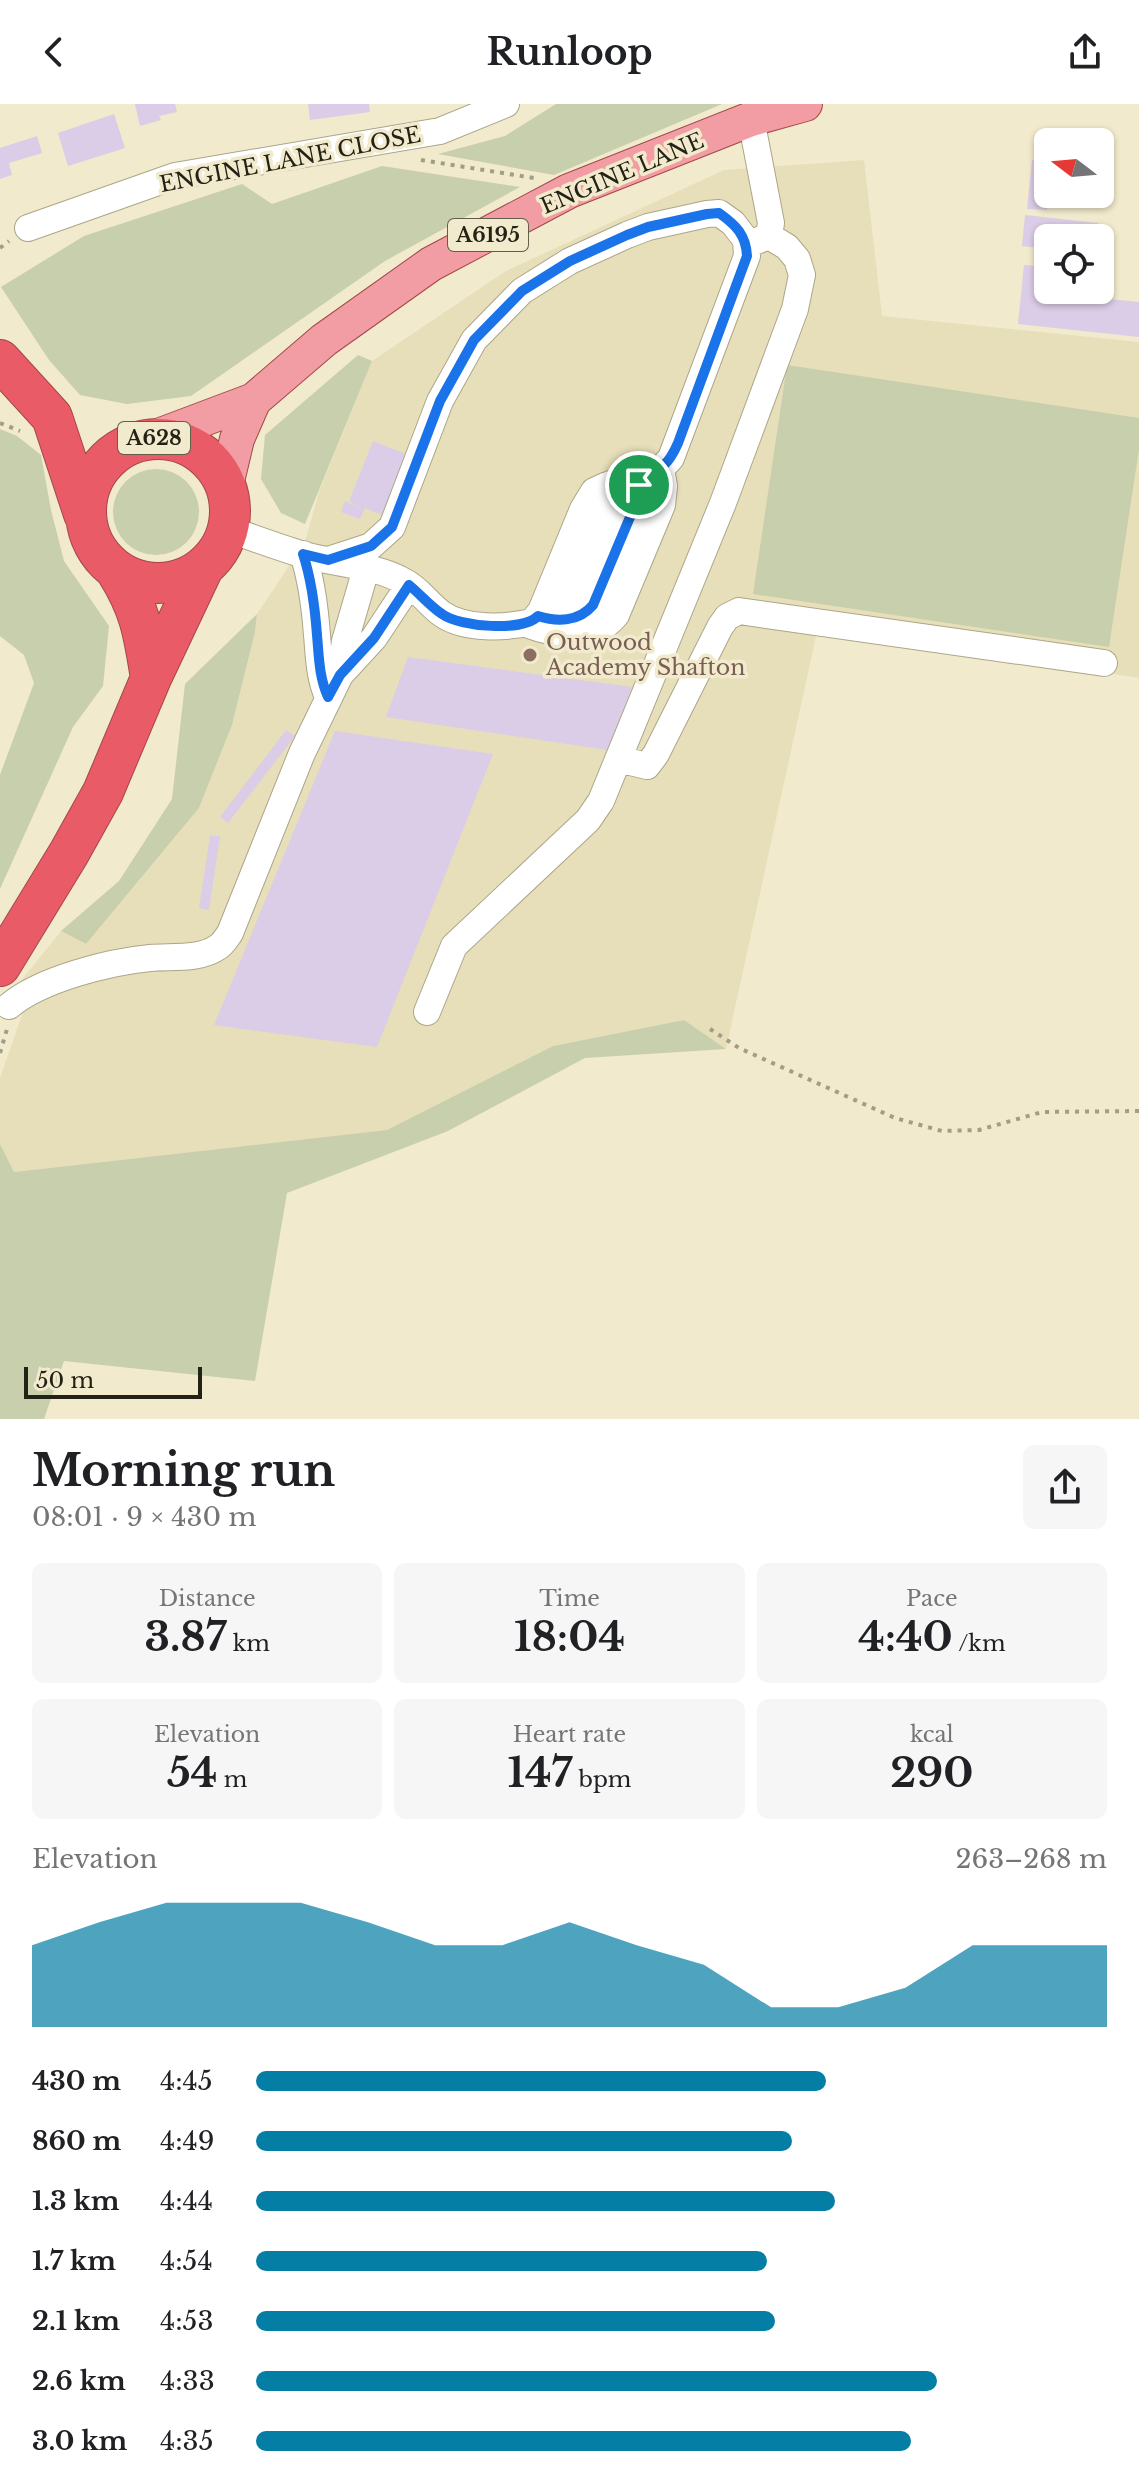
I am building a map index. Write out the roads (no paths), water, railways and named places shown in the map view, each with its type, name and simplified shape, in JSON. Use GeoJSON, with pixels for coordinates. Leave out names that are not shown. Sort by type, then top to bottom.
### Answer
{"type":"FeatureCollection","features":[{"type":"Feature","properties":{"kind":"highway","name":"A628"},"geometry":{"type":"LineString","coordinates":[[0,360],[52,417],[88,533],[95,548],[130,592],[141,620],[151,678]]}},
{"type":"Feature","properties":{"kind":"highway","name":"A628"},"geometry":{"type":"LineString","coordinates":[[52,417],[119,439],[171,439],[197,450],[217,469],[226,485]]}},
{"type":"Feature","properties":{"kind":"highway","name":"A628"},"geometry":{"type":"LineString","coordinates":[[85,518],[86,497],[92,478],[104,461],[120,448],[146,439]]}},
{"type":"Feature","properties":{"kind":"highway"},"geometry":{"type":"LineString","coordinates":[[117,572],[138,581],[161,583],[183,579],[203,568],[219,551],[228,529],[230,500],[226,485]]}},
{"type":"Feature","properties":{"kind":"highway"},"geometry":{"type":"LineString","coordinates":[[0,966],[103,792],[151,678],[203,568]]}},
{"type":"Feature","properties":{"kind":"main road","name":"ENGINE LANE"},"geometry":{"type":"LineString","coordinates":[[146,439],[254,400],[324,340],[431,264],[569,191],[751,119],[805,104]]}},
{"type":"Feature","properties":{"kind":"main road","name":"ENGINE LANE"},"geometry":{"type":"LineString","coordinates":[[226,485],[237,439],[254,400]]}},
{"type":"Feature","properties":{"kind":"street","name":"ENGINE LANE CLOSE"},"geometry":{"type":"LineString","coordinates":[[28,228],[175,176],[440,131],[506,104]]}},
{"type":"Feature","properties":{"kind":"street"},"geometry":{"type":"LineString","coordinates":[[228,529],[388,576],[444,616],[467,623],[494,626],[572,611],[580,602],[621,506],[637,477],[671,458],[747,256],[771,223],[751,119]]}},
{"type":"Feature","properties":{"kind":"street"},"geometry":{"type":"LineString","coordinates":[[334,686],[320,674],[310,574],[322,559],[371,546],[392,527],[440,401],[474,340],[522,291],[570,261],[627,235],[648,227],[707,214],[719,213],[733,223],[746,240],[787,247],[797,259],[802,275],[795,309],[723,503],[601,801],[588,820],[454,946],[427,1012]]}},
{"type":"Feature","properties":{"kind":"street"},"geometry":{"type":"LineString","coordinates":[[536,616],[565,633],[598,631],[616,615],[662,505],[664,486],[637,477]]}},
{"type":"Feature","properties":{"kind":"street"},"geometry":{"type":"LineString","coordinates":[[322,559],[355,610]]}},
{"type":"Feature","properties":{"kind":"street"},"geometry":{"type":"LineString","coordinates":[[334,686],[355,610],[388,576]]}},
{"type":"Feature","properties":{"kind":"street"},"geometry":{"type":"LineString","coordinates":[[9,1006],[55,981],[147,958],[200,954],[218,947],[230,933],[302,753],[334,686],[350,639],[388,576]]}},
{"type":"Feature","properties":{"kind":"street"},"geometry":{"type":"LineString","coordinates":[[618,759],[647,766],[720,627],[727,617],[739,611],[1104,663]]}},
{"type":"Feature","properties":{"kind":"place","name":"Outwood Academy Shafton"},"geometry":{"type":"Point","coordinates":[530,655]}}]}
